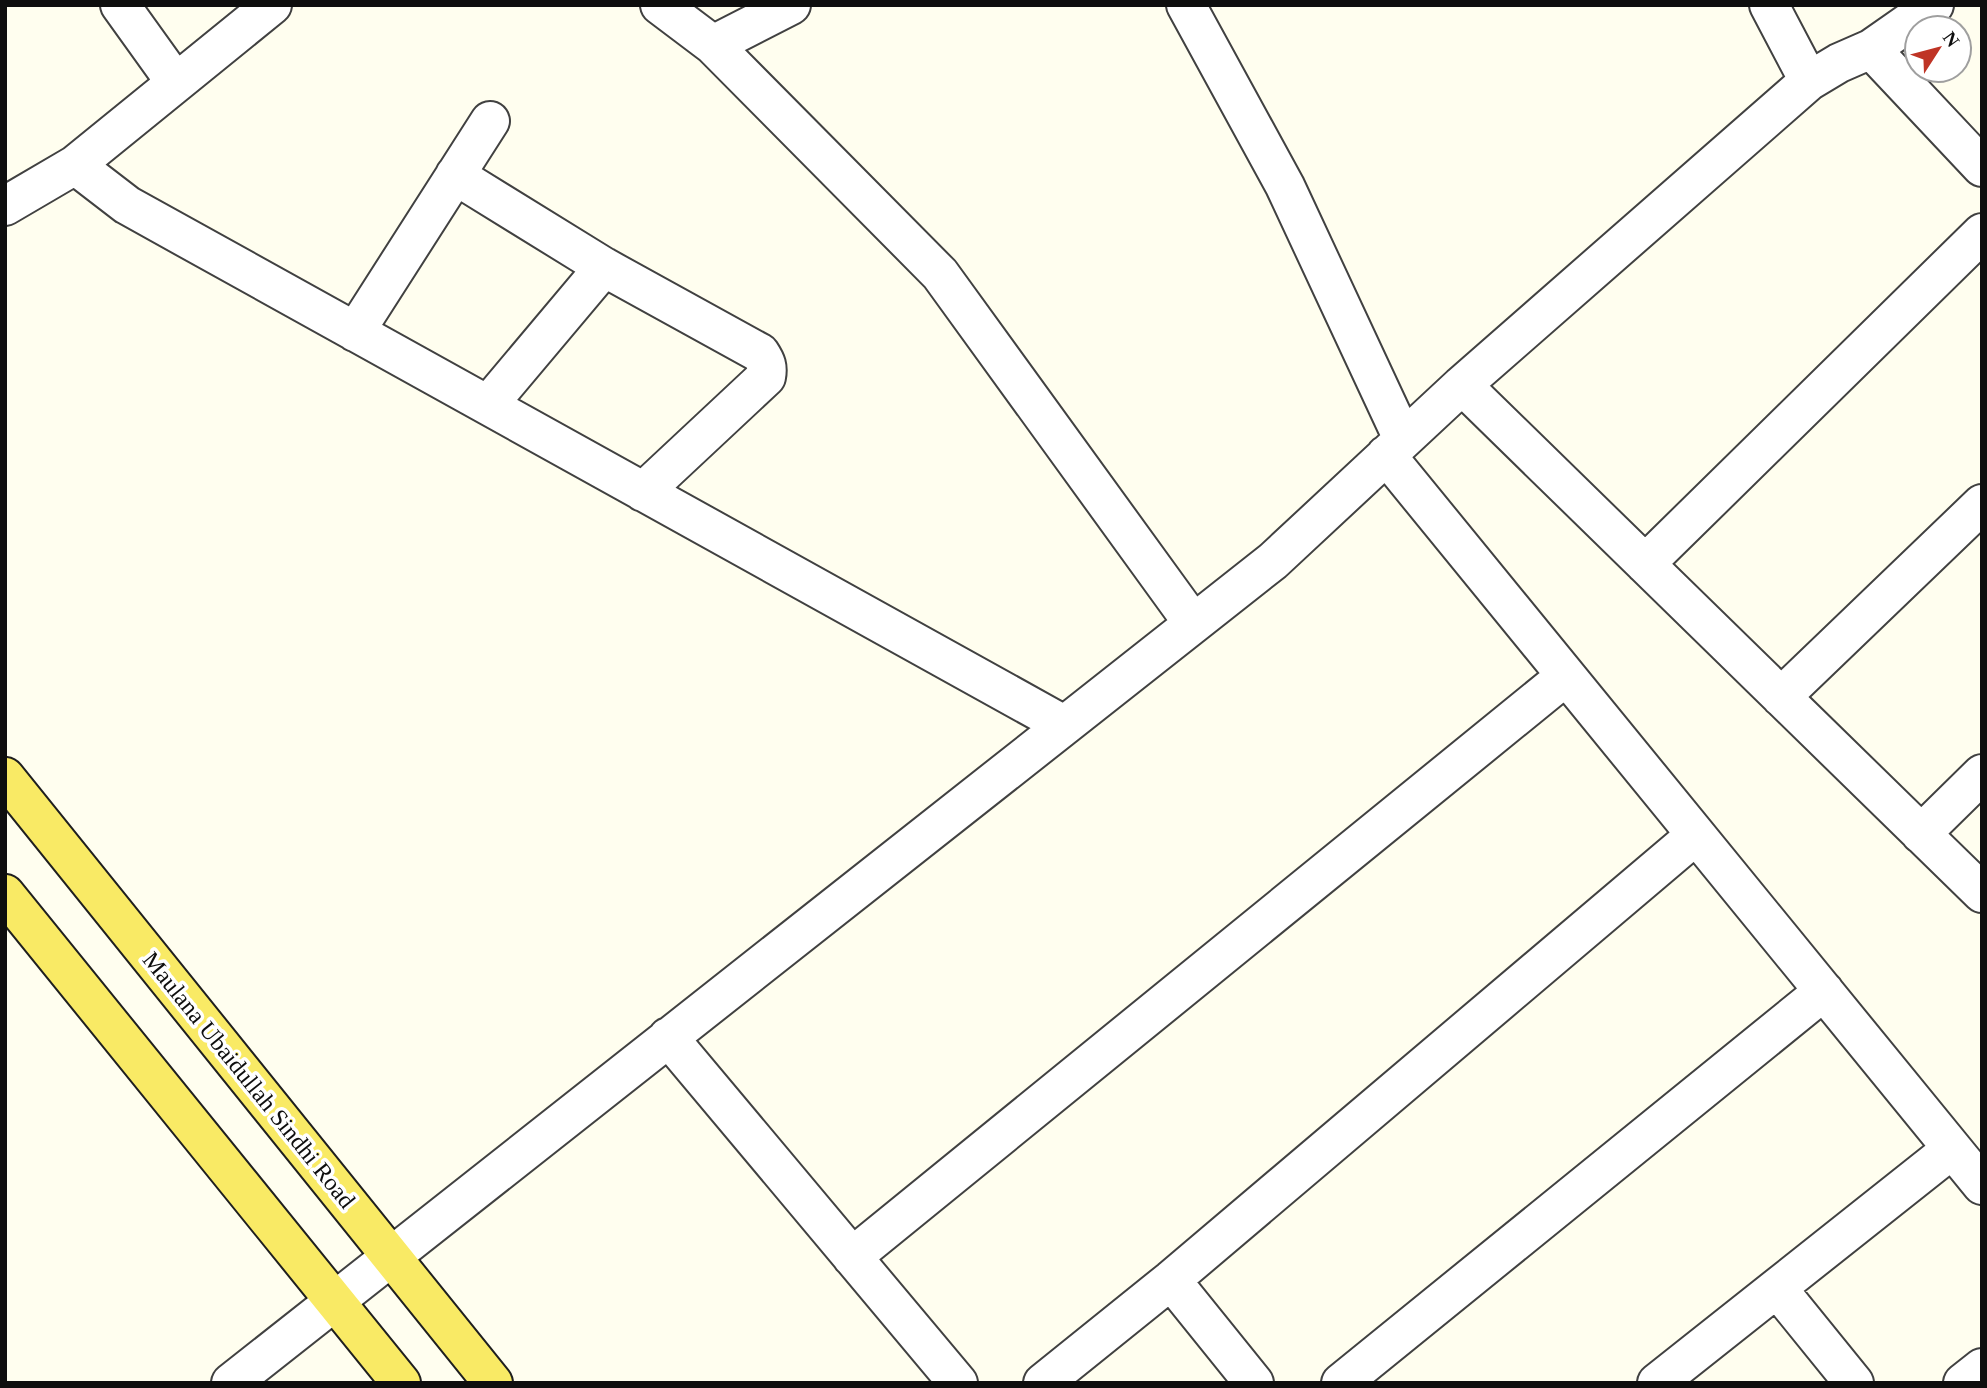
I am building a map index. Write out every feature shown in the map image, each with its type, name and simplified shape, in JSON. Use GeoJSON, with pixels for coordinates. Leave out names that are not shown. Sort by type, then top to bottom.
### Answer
{"type":"FeatureCollection","features":[{"type":"Feature","properties":{"kind":"main road","name":"Maulana Ubaidullah Sindhi Road"},"geometry":{"type":"LineString","coordinates":[[5,777],[493,1383]]}},
{"type":"Feature","properties":{"kind":"main road"},"geometry":{"type":"LineString","coordinates":[[5,894],[401,1383]]}},
{"type":"Feature","properties":{"kind":"street"},"geometry":{"type":"LineString","coordinates":[[120,5],[176,83]]}},
{"type":"Feature","properties":{"kind":"street"},"geometry":{"type":"LineString","coordinates":[[5,206],[75,165],[272,5]]}},
{"type":"Feature","properties":{"kind":"street"},"geometry":{"type":"LineString","coordinates":[[660,5],[713,45],[940,274],[1194,623]]}},
{"type":"Feature","properties":{"kind":"street"},"geometry":{"type":"LineString","coordinates":[[713,45],[791,5]]}},
{"type":"Feature","properties":{"kind":"street"},"geometry":{"type":"LineString","coordinates":[[1186,5],[1285,186],[1395,447],[1566,676],[1982,1185]]}},
{"type":"Feature","properties":{"kind":"street"},"geometry":{"type":"LineString","coordinates":[[1769,5],[1810,81]]}},
{"type":"Feature","properties":{"kind":"street"},"geometry":{"type":"LineString","coordinates":[[231,1383],[1273,561],[1462,384],[1810,81],[1839,63],[1871,49],[1934,5]]}},
{"type":"Feature","properties":{"kind":"street"},"geometry":{"type":"LineString","coordinates":[[1871,49],[1982,167]]}},
{"type":"Feature","properties":{"kind":"street"},"geometry":{"type":"LineString","coordinates":[[355,332],[490,121]]}},
{"type":"Feature","properties":{"kind":"street"},"geometry":{"type":"LineString","coordinates":[[75,165],[127,205],[1064,725]]}},
{"type":"Feature","properties":{"kind":"street"},"geometry":{"type":"LineString","coordinates":[[455,175],[604,267],[760,353],[768,369],[766,377],[643,492]]}},
{"type":"Feature","properties":{"kind":"street"},"geometry":{"type":"LineString","coordinates":[[1645,564],[1982,233]]}},
{"type":"Feature","properties":{"kind":"street"},"geometry":{"type":"LineString","coordinates":[[488,405],[604,267]]}},
{"type":"Feature","properties":{"kind":"street"},"geometry":{"type":"LineString","coordinates":[[1462,384],[1982,893]]}},
{"type":"Feature","properties":{"kind":"street"},"geometry":{"type":"LineString","coordinates":[[1781,697],[1982,504]]}},
{"type":"Feature","properties":{"kind":"street"},"geometry":{"type":"LineString","coordinates":[[852,1257],[1566,676]]}},
{"type":"Feature","properties":{"kind":"street"},"geometry":{"type":"LineString","coordinates":[[1921,834],[1982,774]]}},
{"type":"Feature","properties":{"kind":"street"},"geometry":{"type":"LineString","coordinates":[[1043,1383],[1171,1280],[1696,835]]}},
{"type":"Feature","properties":{"kind":"street"},"geometry":{"type":"LineString","coordinates":[[1341,1383],[1824,991]]}},
{"type":"Feature","properties":{"kind":"street"},"geometry":{"type":"LineString","coordinates":[[668,1037],[958,1383]]}},
{"type":"Feature","properties":{"kind":"street"},"geometry":{"type":"LineString","coordinates":[[1657,1383],[1952,1149]]}},
{"type":"Feature","properties":{"kind":"street"},"geometry":{"type":"LineString","coordinates":[[1171,1280],[1254,1383]]}},
{"type":"Feature","properties":{"kind":"street"},"geometry":{"type":"LineString","coordinates":[[1777,1287],[1854,1383]]}},
{"type":"Feature","properties":{"kind":"street"},"geometry":{"type":"LineString","coordinates":[[1963,1383],[1982,1368]]}}]}
